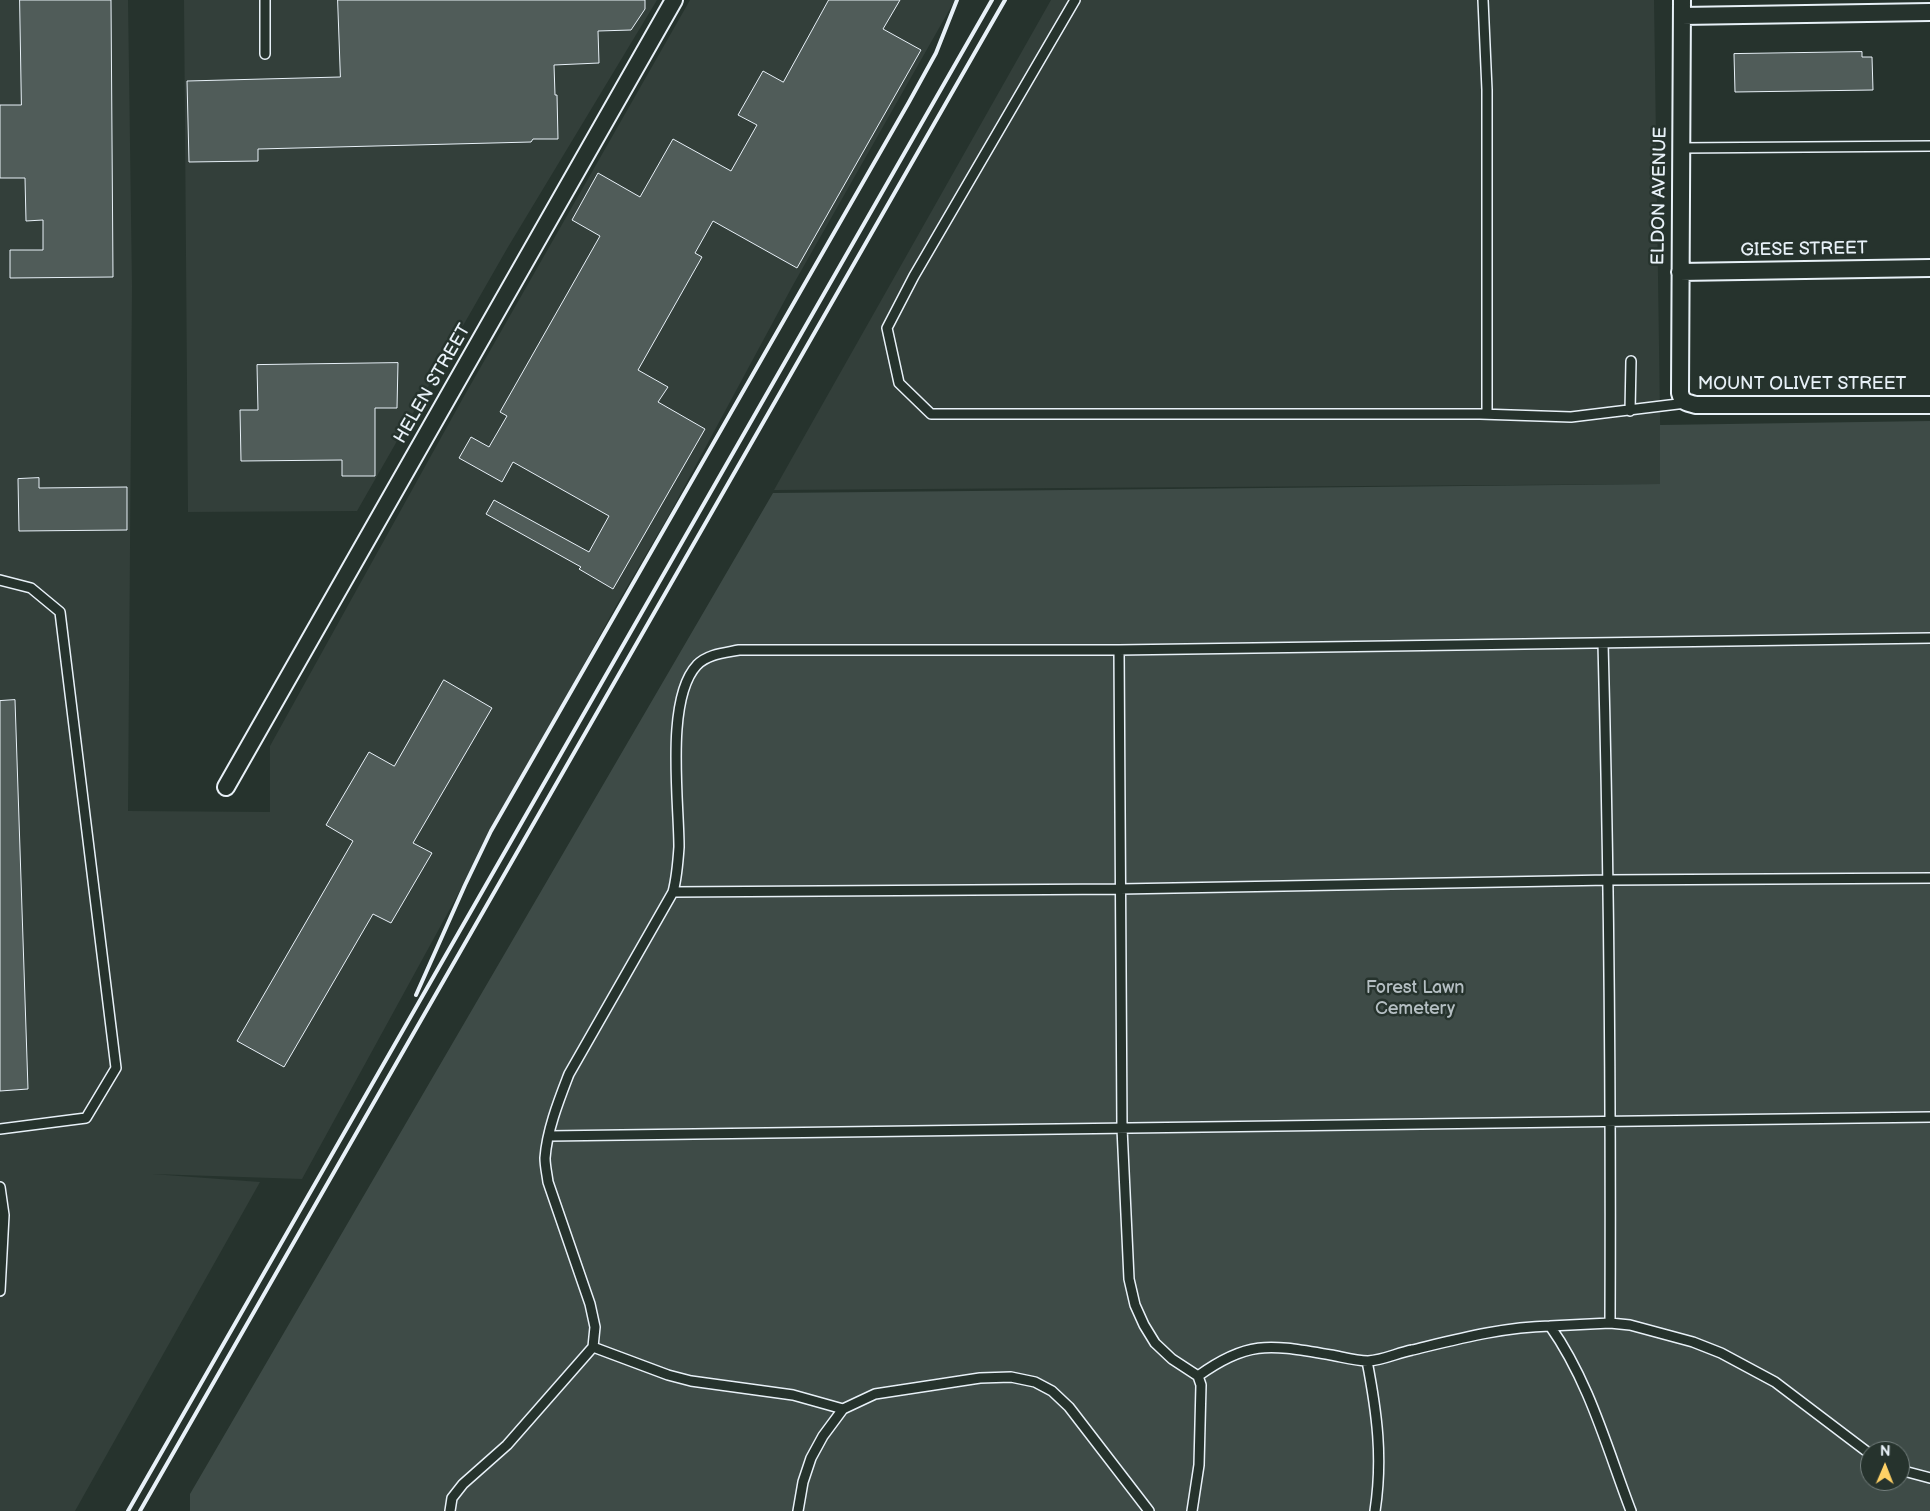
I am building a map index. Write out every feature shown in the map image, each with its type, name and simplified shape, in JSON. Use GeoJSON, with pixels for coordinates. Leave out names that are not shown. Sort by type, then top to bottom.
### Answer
{"type":"FeatureCollection","features":[{"type":"Feature","properties":{"kind":"street","name":"HELEN STREET"},"geometry":{"type":"LineString","coordinates":[[226,787],[674,0]]}},
{"type":"Feature","properties":{"kind":"street"},"geometry":{"type":"LineString","coordinates":[[1682,8],[1930,12]]}},
{"type":"Feature","properties":{"kind":"street","name":"ELDON AVENUE"},"geometry":{"type":"LineString","coordinates":[[1682,8],[1680,272],[1683,398]]}},
{"type":"Feature","properties":{"kind":"street","name":"GIESE STREET"},"geometry":{"type":"LineString","coordinates":[[1680,272],[1930,268]]}},
{"type":"Feature","properties":{"kind":"street","name":"MOUNT OLIVET STREET"},"geometry":{"type":"LineString","coordinates":[[1683,398],[1696,405],[1930,405]]}},
{"type":"Feature","properties":{"kind":"lane"},"geometry":{"type":"LineString","coordinates":[[265,0],[265,54]]}},
{"type":"Feature","properties":{"kind":"lane"},"geometry":{"type":"LineString","coordinates":[[1075,0],[914,276],[887,328],[899,383],[932,414],[1487,414],[1571,417],[1630,411],[1683,398]]}},
{"type":"Feature","properties":{"kind":"lane"},"geometry":{"type":"LineString","coordinates":[[1483,0],[1487,90],[1487,414]]}},
{"type":"Feature","properties":{"kind":"lane"},"geometry":{"type":"LineString","coordinates":[[1681,148],[1930,146]]}},
{"type":"Feature","properties":{"kind":"lane"},"geometry":{"type":"LineString","coordinates":[[1630,411],[1631,361]]}},
{"type":"Feature","properties":{"kind":"lane"},"geometry":{"type":"LineString","coordinates":[[0,580],[30,588],[60,612],[116,1068],[86,1118],[0,1129]]}},
{"type":"Feature","properties":{"kind":"lane"},"geometry":{"type":"LineString","coordinates":[[450,1511],[452,1498],[463,1484],[507,1445],[593,1347],[595,1327],[590,1304],[548,1182],[545,1161],[560,1097],[569,1074],[673,892],[679,848],[677,736],[680,700],[686,679],[698,664],[714,654],[739,650],[1119,650],[1930,638]]}},
{"type":"Feature","properties":{"kind":"lane"},"geometry":{"type":"LineString","coordinates":[[1603,643],[1609,880],[1610,1323]]}},
{"type":"Feature","properties":{"kind":"lane"},"geometry":{"type":"LineString","coordinates":[[1119,650],[1122,1128],[1129,1279],[1135,1305],[1155,1343],[1172,1359],[1198,1376],[1201,1385],[1199,1466],[1192,1511]]}},
{"type":"Feature","properties":{"kind":"lane"},"geometry":{"type":"LineString","coordinates":[[673,892],[1120,889],[1609,880],[1930,878]]}},
{"type":"Feature","properties":{"kind":"lane"},"geometry":{"type":"LineString","coordinates":[[550,1136],[1122,1128],[1611,1118],[1930,1117]]}},
{"type":"Feature","properties":{"kind":"lane"},"geometry":{"type":"LineString","coordinates":[[0,1187],[4,1215],[0,1291]]}},
{"type":"Feature","properties":{"kind":"lane"},"geometry":{"type":"LineString","coordinates":[[1198,1376],[1235,1353],[1257,1347],[1309,1352],[1367,1361],[1498,1330],[1524,1326],[1610,1323],[1659,1332],[1721,1353],[1775,1382],[1860,1446]]}},
{"type":"Feature","properties":{"kind":"lane"},"geometry":{"type":"LineString","coordinates":[[1550,1326],[1566,1348],[1580,1377],[1631,1511]]}},
{"type":"Feature","properties":{"kind":"lane"},"geometry":{"type":"LineString","coordinates":[[593,1347],[691,1381],[793,1395],[843,1409]]}},
{"type":"Feature","properties":{"kind":"lane"},"geometry":{"type":"LineString","coordinates":[[1367,1361],[1379,1438],[1380,1463],[1375,1511]]}},
{"type":"Feature","properties":{"kind":"lane"},"geometry":{"type":"LineString","coordinates":[[798,1511],[802,1482],[812,1458],[823,1436],[843,1409],[875,1394],[971,1379],[1011,1377],[1034,1382],[1052,1391],[1069,1407],[1149,1511]]}},
{"type":"Feature","properties":{"kind":"lane"},"geometry":{"type":"LineString","coordinates":[[1910,1473],[1930,1478]]}},
{"type":"Feature","properties":{"kind":"shaded area"},"geometry":{"type":"Polygon","coordinates":[[[0,0],[128,0],[132,286],[128,811],[270,812],[270,746],[463,398],[690,0],[955,0],[793,285],[669,515],[617,604],[302,1179],[152,1174],[260,1182],[75,1511],[0,1511],[0,0]]]}},
{"type":"Feature","properties":{"kind":"shaded area"},"geometry":{"type":"Polygon","coordinates":[[[184,0],[657,0],[508,247],[357,511],[188,512],[184,0]]]}},
{"type":"Feature","properties":{"kind":"shaded area"},"geometry":{"type":"Polygon","coordinates":[[[1051,0],[1654,0],[1661,484],[774,490],[1051,0]]]}},
{"type":"Feature","properties":{"kind":"green space","name":"Forest Lawn Cemetery"},"geometry":{"type":"Polygon","coordinates":[[[1930,421],[1930,1511],[190,1511],[190,1494],[773,493],[1660,484],[1660,425],[1930,421]]]}},
{"type":"Feature","properties":{"kind":"building"},"geometry":{"type":"Polygon","coordinates":[[[20,0],[111,0],[113,277],[10,278],[10,250],[43,250],[43,220],[26,221],[25,178],[0,178],[0,105],[21,105],[20,0]]]}},
{"type":"Feature","properties":{"kind":"building"},"geometry":{"type":"Polygon","coordinates":[[[338,0],[645,0],[645,9],[631,30],[598,31],[599,63],[554,65],[558,139],[533,139],[531,142],[258,149],[258,161],[189,162],[187,81],[340,77],[338,0]]]}},
{"type":"Feature","properties":{"kind":"building"},"geometry":{"type":"Polygon","coordinates":[[[829,0],[900,0],[883,29],[921,50],[797,268],[713,221],[695,253],[702,257],[638,370],[668,387],[658,402],[705,429],[613,589],[579,569],[581,567],[486,514],[494,500],[589,552],[609,516],[513,462],[502,482],[459,458],[471,437],[489,447],[507,416],[500,412],[600,236],[572,220],[598,173],[640,197],[673,139],[731,171],[757,125],[738,115],[763,71],[783,82],[829,0]]]}},
{"type":"Feature","properties":{"kind":"building"},"geometry":{"type":"Polygon","coordinates":[[[1862,52],[1862,57],[1872,57],[1873,90],[1735,92],[1734,54],[1862,52]]]}},
{"type":"Feature","properties":{"kind":"building"},"geometry":{"type":"Polygon","coordinates":[[[398,363],[397,408],[375,408],[375,476],[342,476],[342,460],[241,461],[240,410],[258,410],[257,365],[398,363]]]}},
{"type":"Feature","properties":{"kind":"building"},"geometry":{"type":"Polygon","coordinates":[[[39,478],[39,488],[127,487],[127,530],[19,531],[18,479],[39,478]]]}},
{"type":"Feature","properties":{"kind":"building"},"geometry":{"type":"Polygon","coordinates":[[[444,680],[492,708],[413,843],[432,853],[391,923],[373,914],[284,1067],[237,1041],[353,841],[326,825],[369,752],[394,766],[444,680]]]}},
{"type":"Feature","properties":{"kind":"building"},"geometry":{"type":"Polygon","coordinates":[[[15,700],[28,1089],[0,1091],[0,701],[15,700]]]}},
{"type":"Feature","properties":{"kind":"railway"},"geometry":{"type":"LineString","coordinates":[[416,995],[491,831],[909,102],[936,53],[957,0]]}},
{"type":"Feature","properties":{"kind":"railway"},"geometry":{"type":"LineString","coordinates":[[128,1511],[992,0]]}},
{"type":"Feature","properties":{"kind":"railway"},"geometry":{"type":"LineString","coordinates":[[140,1511],[1005,0]]}}]}
